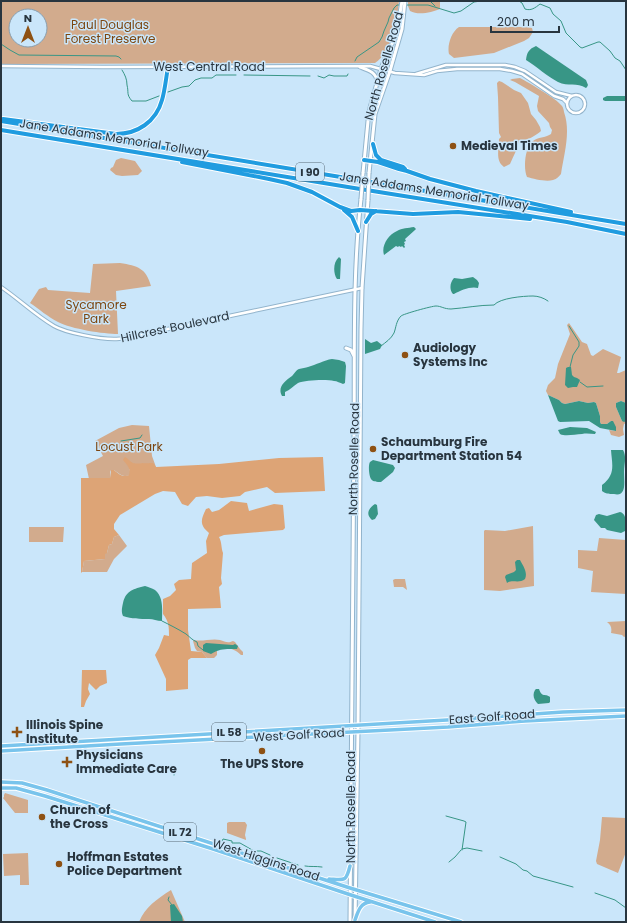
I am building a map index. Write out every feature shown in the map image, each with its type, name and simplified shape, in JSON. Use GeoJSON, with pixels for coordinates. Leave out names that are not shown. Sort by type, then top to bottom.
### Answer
{"type":"FeatureCollection","features":[{"type":"Feature","properties":{"kind":"highway"},"geometry":{"type":"LineString","coordinates":[[1,120],[111,134],[131,132],[145,126],[152,120],[158,111],[162,102],[168,67]]}},
{"type":"Feature","properties":{"kind":"highway","name":"Jane Addams Memorial Tollway"},"geometry":{"type":"LineString","coordinates":[[1,120],[626,224]]}},
{"type":"Feature","properties":{"kind":"highway","name":"Jane Addams Memorial Tollway"},"geometry":{"type":"LineString","coordinates":[[1,130],[567,222],[626,234]]}},
{"type":"Feature","properties":{"kind":"highway"},"geometry":{"type":"LineString","coordinates":[[373,144],[376,155],[380,160],[403,167],[407,171]]}},
{"type":"Feature","properties":{"kind":"highway"},"geometry":{"type":"LineString","coordinates":[[164,157],[288,183],[312,192],[350,211],[367,210],[413,214],[458,212],[567,222]]}},
{"type":"Feature","properties":{"kind":"highway"},"geometry":{"type":"LineString","coordinates":[[364,160],[378,162],[430,179],[476,191],[619,222]]}},
{"type":"Feature","properties":{"kind":"highway"},"geometry":{"type":"LineString","coordinates":[[340,207],[352,217],[358,231]]}},
{"type":"Feature","properties":{"kind":"highway"},"geometry":{"type":"LineString","coordinates":[[366,222],[371,214],[376,211]]}},
{"type":"Feature","properties":{"kind":"main road","name":"North Roselle Road"},"geometry":{"type":"LineString","coordinates":[[350,922],[354,344],[358,231],[362,173],[370,108],[381,69],[393,42],[398,25],[402,1]]}},
{"type":"Feature","properties":{"kind":"main road","name":"North Roselle Road"},"geometry":{"type":"LineString","coordinates":[[355,921],[362,288],[375,114],[390,71],[402,29],[405,1]]}},
{"type":"Feature","properties":{"kind":"main road"},"geometry":{"type":"LineString","coordinates":[[360,67],[374,74],[377,83]]}},
{"type":"Feature","properties":{"kind":"main road"},"geometry":{"type":"LineString","coordinates":[[354,344],[346,348],[351,350],[354,356]]}},
{"type":"Feature","properties":{"kind":"main road","name":"East Golf Road"},"geometry":{"type":"LineString","coordinates":[[358,725],[563,712],[626,710]]}},
{"type":"Feature","properties":{"kind":"main road","name":"East Golf Road"},"geometry":{"type":"LineString","coordinates":[[358,731],[626,716]]}},
{"type":"Feature","properties":{"kind":"main road","name":"West Golf Road"},"geometry":{"type":"LineString","coordinates":[[1,746],[358,725]]}},
{"type":"Feature","properties":{"kind":"main road","name":"West Golf Road"},"geometry":{"type":"LineString","coordinates":[[1,752],[358,731]]}},
{"type":"Feature","properties":{"kind":"main road","name":"West Higgins Road"},"geometry":{"type":"LineString","coordinates":[[1,782],[22,783],[47,790],[350,888],[461,922]]}},
{"type":"Feature","properties":{"kind":"main road","name":"West Higgins Road"},"geometry":{"type":"LineString","coordinates":[[1,788],[16,788],[45,796],[213,849],[435,922]]}},
{"type":"Feature","properties":{"kind":"main road"},"geometry":{"type":"LineString","coordinates":[[324,879],[346,879],[350,866]]}},
{"type":"Feature","properties":{"kind":"main road"},"geometry":{"type":"LineString","coordinates":[[355,921],[358,911],[362,905],[366,902],[373,902]]}},
{"type":"Feature","properties":{"kind":"street","name":"West Central Road"},"geometry":{"type":"LineString","coordinates":[[416,74],[446,65],[505,65],[525,71],[556,92],[572,96]]}},
{"type":"Feature","properties":{"kind":"street","name":"West Central Road"},"geometry":{"type":"LineString","coordinates":[[1,66],[370,66],[395,73],[424,75],[437,71],[456,69],[500,69],[522,74],[554,96],[563,99],[566,103]]}},
{"type":"Feature","properties":{"kind":"street"},"geometry":{"type":"LineString","coordinates":[[515,72],[517,68]]}},
{"type":"Feature","properties":{"kind":"street"},"geometry":{"type":"LineString","coordinates":[[576,95],[583,98],[585,105],[578,113],[572,112],[567,107],[566,103],[569,97],[576,95]]}},
{"type":"Feature","properties":{"kind":"street","name":"Hillcrest Boulevard"},"geometry":{"type":"LineString","coordinates":[[1,286],[47,322],[56,327],[98,338],[114,339],[130,337],[362,288]]}},
{"type":"Feature","properties":{"kind":"green space","name":"Paul Douglas Forest Preserve"},"geometry":{"type":"Polygon","coordinates":[[[1,1],[399,1],[397,17],[390,43],[381,58],[375,63],[1,64],[1,1]]]}},
{"type":"Feature","properties":{"kind":"green space"},"geometry":{"type":"Polygon","coordinates":[[[408,1],[440,1],[440,9],[425,13],[417,13],[410,11],[408,1]]]}},
{"type":"Feature","properties":{"kind":"green space"},"geometry":{"type":"Polygon","coordinates":[[[459,27],[528,27],[532,28],[533,32],[529,38],[524,41],[494,53],[454,58],[449,54],[449,43],[454,32],[459,27]]]}},
{"type":"Feature","properties":{"kind":"green space"},"geometry":{"type":"Polygon","coordinates":[[[520,78],[548,95],[563,108],[567,127],[566,143],[561,174],[554,180],[550,181],[527,177],[525,163],[530,144],[535,140],[551,134],[552,130],[549,123],[538,111],[537,106],[539,96],[510,80],[520,78]]]}},
{"type":"Feature","properties":{"kind":"green space"},"geometry":{"type":"Polygon","coordinates":[[[499,81],[521,93],[528,103],[531,114],[536,120],[541,131],[533,137],[519,140],[510,164],[504,167],[499,162],[498,158],[499,139],[501,137],[499,133],[497,83],[499,81]]]}},
{"type":"Feature","properties":{"kind":"green space"},"geometry":{"type":"Polygon","coordinates":[[[121,158],[135,161],[142,171],[138,175],[116,175],[110,170],[116,160],[121,158]]]}},
{"type":"Feature","properties":{"kind":"green space","name":"Sycamore Park"},"geometry":{"type":"Polygon","coordinates":[[[120,263],[132,265],[140,269],[147,275],[151,286],[116,291],[118,334],[88,331],[64,325],[30,303],[39,289],[46,287],[48,290],[90,293],[93,264],[120,263]]]}},
{"type":"Feature","properties":{"kind":"green space"},"geometry":{"type":"Polygon","coordinates":[[[569,323],[582,342],[587,344],[591,355],[593,356],[603,349],[621,357],[617,373],[626,370],[626,403],[621,401],[616,403],[616,407],[622,421],[626,421],[623,429],[624,435],[619,437],[611,435],[609,430],[616,431],[611,421],[607,424],[601,424],[596,403],[579,401],[565,404],[548,395],[546,391],[548,385],[555,378],[558,364],[570,334],[567,325],[569,323]]]}},
{"type":"Feature","properties":{"kind":"green space","name":"Locust Park"},"geometry":{"type":"Polygon","coordinates":[[[132,425],[149,426],[152,456],[156,467],[129,468],[130,475],[125,476],[111,470],[110,478],[89,479],[86,465],[103,456],[95,441],[119,428],[132,425]]]}},
{"type":"Feature","properties":{"kind":"green space"},"geometry":{"type":"Polygon","coordinates":[[[533,526],[534,586],[500,591],[484,590],[484,531],[505,531],[533,526]]]}},
{"type":"Feature","properties":{"kind":"green space"},"geometry":{"type":"Polygon","coordinates":[[[29,527],[64,527],[63,542],[29,542],[29,527]]]}},
{"type":"Feature","properties":{"kind":"green space"},"geometry":{"type":"Polygon","coordinates":[[[119,535],[127,546],[114,559],[107,572],[82,572],[84,561],[105,559],[105,553],[107,553],[109,545],[112,544],[114,537],[119,535]]]}},
{"type":"Feature","properties":{"kind":"green space"},"geometry":{"type":"Polygon","coordinates":[[[599,538],[626,540],[626,594],[591,592],[593,571],[578,568],[578,550],[597,551],[599,538]]]}},
{"type":"Feature","properties":{"kind":"green space"},"geometry":{"type":"Polygon","coordinates":[[[405,579],[407,590],[403,587],[394,587],[393,580],[405,579]]]}},
{"type":"Feature","properties":{"kind":"green space"},"geometry":{"type":"Polygon","coordinates":[[[626,621],[626,636],[624,637],[622,635],[611,633],[611,627],[607,622],[626,621]]]}},
{"type":"Feature","properties":{"kind":"green space"},"geometry":{"type":"Polygon","coordinates":[[[193,641],[233,641],[243,652],[243,655],[232,649],[224,649],[217,650],[217,655],[214,658],[207,658],[202,652],[197,651],[193,641]]]}},
{"type":"Feature","properties":{"kind":"green space"},"geometry":{"type":"Polygon","coordinates":[[[5,793],[28,800],[28,813],[15,813],[3,798],[5,793]]]}},
{"type":"Feature","properties":{"kind":"green space"},"geometry":{"type":"Polygon","coordinates":[[[602,817],[626,818],[626,852],[618,873],[597,864],[596,861],[602,817]]]}},
{"type":"Feature","properties":{"kind":"green space"},"geometry":{"type":"Polygon","coordinates":[[[245,822],[247,825],[245,835],[246,840],[227,833],[227,823],[245,822]]]}},
{"type":"Feature","properties":{"kind":"green space"},"geometry":{"type":"Polygon","coordinates":[[[28,853],[29,885],[20,885],[20,875],[4,876],[3,854],[28,853]]]}},
{"type":"Feature","properties":{"kind":"green space"},"geometry":{"type":"Polygon","coordinates":[[[171,890],[185,922],[139,922],[148,908],[156,900],[171,890]]]}},
{"type":"Feature","properties":{"kind":"shaded area"},"geometry":{"type":"Polygon","coordinates":[[[536,46],[586,80],[588,85],[587,87],[558,82],[526,60],[529,51],[536,46]]]}},
{"type":"Feature","properties":{"kind":"shaded area"},"geometry":{"type":"Polygon","coordinates":[[[607,96],[626,96],[626,101],[603,100],[603,98],[607,96]]]}},
{"type":"Feature","properties":{"kind":"shaded area"},"geometry":{"type":"Polygon","coordinates":[[[414,227],[416,229],[405,239],[406,241],[404,242],[404,248],[402,246],[396,246],[384,255],[384,245],[391,235],[401,229],[414,227]]]}},
{"type":"Feature","properties":{"kind":"shaded area"},"geometry":{"type":"Polygon","coordinates":[[[339,257],[341,259],[340,279],[337,279],[334,268],[339,257]]]}},
{"type":"Feature","properties":{"kind":"shaded area"},"geometry":{"type":"Polygon","coordinates":[[[473,277],[479,283],[478,288],[469,288],[453,294],[450,286],[454,278],[462,279],[473,277]]]}},
{"type":"Feature","properties":{"kind":"shaded area"},"geometry":{"type":"Polygon","coordinates":[[[365,339],[371,343],[377,341],[382,345],[380,349],[365,354],[365,339]]]}},
{"type":"Feature","properties":{"kind":"shaded area"},"geometry":{"type":"Polygon","coordinates":[[[332,359],[345,362],[345,383],[343,384],[336,381],[326,380],[301,382],[285,392],[285,396],[282,396],[280,390],[282,384],[297,370],[332,359]]]}},
{"type":"Feature","properties":{"kind":"shaded area"},"geometry":{"type":"Polygon","coordinates":[[[571,367],[572,375],[580,380],[577,387],[568,388],[565,385],[566,368],[571,367]]]}},
{"type":"Feature","properties":{"kind":"shaded area"},"geometry":{"type":"Polygon","coordinates":[[[548,395],[565,404],[579,401],[596,403],[601,424],[607,424],[613,421],[616,431],[600,428],[589,421],[558,421],[548,395]]]}},
{"type":"Feature","properties":{"kind":"shaded area"},"geometry":{"type":"Polygon","coordinates":[[[621,401],[626,403],[626,421],[624,422],[622,421],[616,407],[616,403],[621,401]]]}},
{"type":"Feature","properties":{"kind":"shaded area"},"geometry":{"type":"Polygon","coordinates":[[[570,427],[587,428],[596,432],[595,434],[565,435],[560,434],[558,430],[570,427]]]}},
{"type":"Feature","properties":{"kind":"shaded area"},"geometry":{"type":"Polygon","coordinates":[[[611,450],[623,450],[625,455],[624,488],[621,493],[618,494],[608,494],[602,491],[602,485],[609,477],[612,469],[611,450]]]}},
{"type":"Feature","properties":{"kind":"shaded area"},"geometry":{"type":"Polygon","coordinates":[[[125,457],[133,463],[153,463],[156,467],[219,464],[279,458],[323,457],[325,491],[275,493],[267,487],[245,492],[240,496],[222,498],[207,496],[196,497],[188,506],[182,504],[175,492],[163,491],[155,494],[120,515],[114,524],[114,529],[119,535],[114,537],[112,544],[109,545],[107,553],[105,554],[105,559],[84,561],[81,573],[81,478],[110,478],[111,470],[114,470],[123,476],[127,476],[129,475],[129,468],[123,460],[125,457]]]}},
{"type":"Feature","properties":{"kind":"shaded area"},"geometry":{"type":"Polygon","coordinates":[[[373,460],[393,465],[395,468],[393,472],[381,482],[374,481],[370,478],[369,466],[370,462],[373,460]]]}},
{"type":"Feature","properties":{"kind":"shaded area"},"geometry":{"type":"Polygon","coordinates":[[[231,501],[247,503],[249,511],[274,504],[283,505],[285,528],[283,530],[224,535],[219,537],[223,553],[222,584],[219,587],[221,608],[188,609],[188,630],[191,651],[202,652],[207,658],[191,658],[188,660],[188,689],[166,691],[166,679],[155,655],[164,635],[169,636],[168,625],[163,614],[163,599],[170,596],[176,590],[174,584],[179,580],[191,579],[192,563],[207,553],[206,541],[209,533],[202,525],[203,516],[206,509],[209,508],[212,512],[219,510],[231,501]]]}},
{"type":"Feature","properties":{"kind":"shaded area"},"geometry":{"type":"Polygon","coordinates":[[[375,504],[377,505],[378,514],[375,519],[372,520],[368,513],[371,507],[375,504]]]}},
{"type":"Feature","properties":{"kind":"shaded area"},"geometry":{"type":"Polygon","coordinates":[[[620,512],[624,515],[626,522],[625,531],[621,533],[601,528],[594,520],[596,515],[599,514],[607,516],[620,512]]]}},
{"type":"Feature","properties":{"kind":"shaded area"},"geometry":{"type":"Polygon","coordinates":[[[520,560],[525,569],[525,579],[507,583],[505,577],[516,570],[515,562],[520,560]]]}},
{"type":"Feature","properties":{"kind":"shaded area"},"geometry":{"type":"Polygon","coordinates":[[[145,586],[155,590],[160,596],[162,604],[162,621],[123,616],[122,608],[126,595],[134,589],[145,586]]]}},
{"type":"Feature","properties":{"kind":"shaded area"},"geometry":{"type":"Polygon","coordinates":[[[206,643],[235,644],[238,646],[237,649],[221,650],[211,654],[203,651],[203,645],[206,643]]]}},
{"type":"Feature","properties":{"kind":"shaded area"},"geometry":{"type":"Polygon","coordinates":[[[82,670],[106,670],[107,683],[100,686],[96,690],[89,683],[88,689],[90,694],[84,707],[81,707],[82,670]]]}},
{"type":"Feature","properties":{"kind":"shaded area"},"geometry":{"type":"Polygon","coordinates":[[[536,689],[539,689],[542,694],[550,697],[549,703],[538,704],[534,696],[536,689]]]}},
{"type":"Feature","properties":{"kind":"shaded area"},"geometry":{"type":"Polygon","coordinates":[[[174,904],[182,916],[183,922],[171,922],[170,905],[174,904]]]}},
{"type":"Feature","properties":{"kind":"waterway"},"geometry":{"type":"LineString","coordinates":[[430,1],[435,6]]}},
{"type":"Feature","properties":{"kind":"waterway"},"geometry":{"type":"LineString","coordinates":[[407,5],[428,5],[454,13],[461,11],[474,2],[481,1]]}},
{"type":"Feature","properties":{"kind":"waterway"},"geometry":{"type":"LineString","coordinates":[[519,1],[527,10],[533,9],[540,4],[550,8],[553,14],[561,21],[566,33],[580,47],[582,48],[600,42],[615,58],[620,61],[626,70]]}},
{"type":"Feature","properties":{"kind":"waterway"},"geometry":{"type":"LineString","coordinates":[[355,61],[357,57],[379,42],[394,8],[399,5]]}},
{"type":"Feature","properties":{"kind":"waterway"},"geometry":{"type":"LineString","coordinates":[[1,44],[19,55],[116,56],[121,59]]}},
{"type":"Feature","properties":{"kind":"waterway"},"geometry":{"type":"LineString","coordinates":[[122,70],[126,79],[128,95],[132,101],[146,101],[159,96]]}},
{"type":"Feature","properties":{"kind":"waterway"},"geometry":{"type":"LineString","coordinates":[[318,76],[324,78],[329,75],[347,76],[348,74]]}},
{"type":"Feature","properties":{"kind":"waterway"},"geometry":{"type":"LineString","coordinates":[[168,92],[189,86],[195,80],[201,78],[212,78],[216,75],[236,75]]}},
{"type":"Feature","properties":{"kind":"waterway"},"geometry":{"type":"LineString","coordinates":[[244,75],[310,76]]}},
{"type":"Feature","properties":{"kind":"waterway"},"geometry":{"type":"LineString","coordinates":[[381,346],[393,335],[397,322],[401,316],[424,309],[436,306],[451,309],[494,305],[506,299],[529,296],[539,297],[548,301]]}},
{"type":"Feature","properties":{"kind":"waterway"},"geometry":{"type":"LineString","coordinates":[[569,326],[579,342],[579,346],[573,355],[570,367]]}},
{"type":"Feature","properties":{"kind":"waterway"},"geometry":{"type":"LineString","coordinates":[[580,382],[587,387],[603,386]]}},
{"type":"Feature","properties":{"kind":"waterway"},"geometry":{"type":"LineString","coordinates":[[121,441],[140,438],[142,435]]}},
{"type":"Feature","properties":{"kind":"waterway"},"geometry":{"type":"LineString","coordinates":[[162,621],[186,634],[197,642],[198,646],[203,650]]}},
{"type":"Feature","properties":{"kind":"waterway"},"geometry":{"type":"LineString","coordinates":[[174,768],[174,775]]}},
{"type":"Feature","properties":{"kind":"waterway"},"geometry":{"type":"LineString","coordinates":[[446,816],[466,822],[462,850]]}},
{"type":"Feature","properties":{"kind":"waterway"},"geometry":{"type":"LineString","coordinates":[[222,841],[223,839],[232,841],[232,843],[240,843],[254,851],[261,851],[270,855]]}},
{"type":"Feature","properties":{"kind":"waterway"},"geometry":{"type":"LineString","coordinates":[[462,849],[467,848],[482,851]]}},
{"type":"Feature","properties":{"kind":"waterway"},"geometry":{"type":"LineString","coordinates":[[449,862],[461,850]]}},
{"type":"Feature","properties":{"kind":"waterway"},"geometry":{"type":"LineString","coordinates":[[500,857],[516,864],[533,876],[573,887]]}},
{"type":"Feature","properties":{"kind":"waterway"},"geometry":{"type":"LineString","coordinates":[[277,858],[298,865]]}},
{"type":"Feature","properties":{"kind":"waterway"},"geometry":{"type":"LineString","coordinates":[[305,866],[322,867]]}},
{"type":"Feature","properties":{"kind":"waterway"},"geometry":{"type":"LineString","coordinates":[[595,893],[615,900],[626,908]]}},
{"type":"Feature","properties":{"kind":"waterway"},"geometry":{"type":"LineString","coordinates":[[169,897],[168,900],[172,905]]}},
{"type":"Feature","properties":{"kind":"place","name":"Medieval Times"},"geometry":{"type":"Point","coordinates":[453,146]}},
{"type":"Feature","properties":{"kind":"place","name":"Audiology Systems Inc"},"geometry":{"type":"Point","coordinates":[405,355]}},
{"type":"Feature","properties":{"kind":"place","name":"Schaumburg Fire Department Station 54"},"geometry":{"type":"Point","coordinates":[373,449]}},
{"type":"Feature","properties":{"kind":"place","name":"Illinois Spine Institute"},"geometry":{"type":"Point","coordinates":[17,732]}},
{"type":"Feature","properties":{"kind":"place","name":"The UPS Store"},"geometry":{"type":"Point","coordinates":[262,751]}},
{"type":"Feature","properties":{"kind":"place","name":"Physicians Immediate Care"},"geometry":{"type":"Point","coordinates":[67,762]}},
{"type":"Feature","properties":{"kind":"place","name":"Church of the Cross"},"geometry":{"type":"Point","coordinates":[42,817]}},
{"type":"Feature","properties":{"kind":"place","name":"Hoffman Estates Police Department"},"geometry":{"type":"Point","coordinates":[59,864]}}]}
